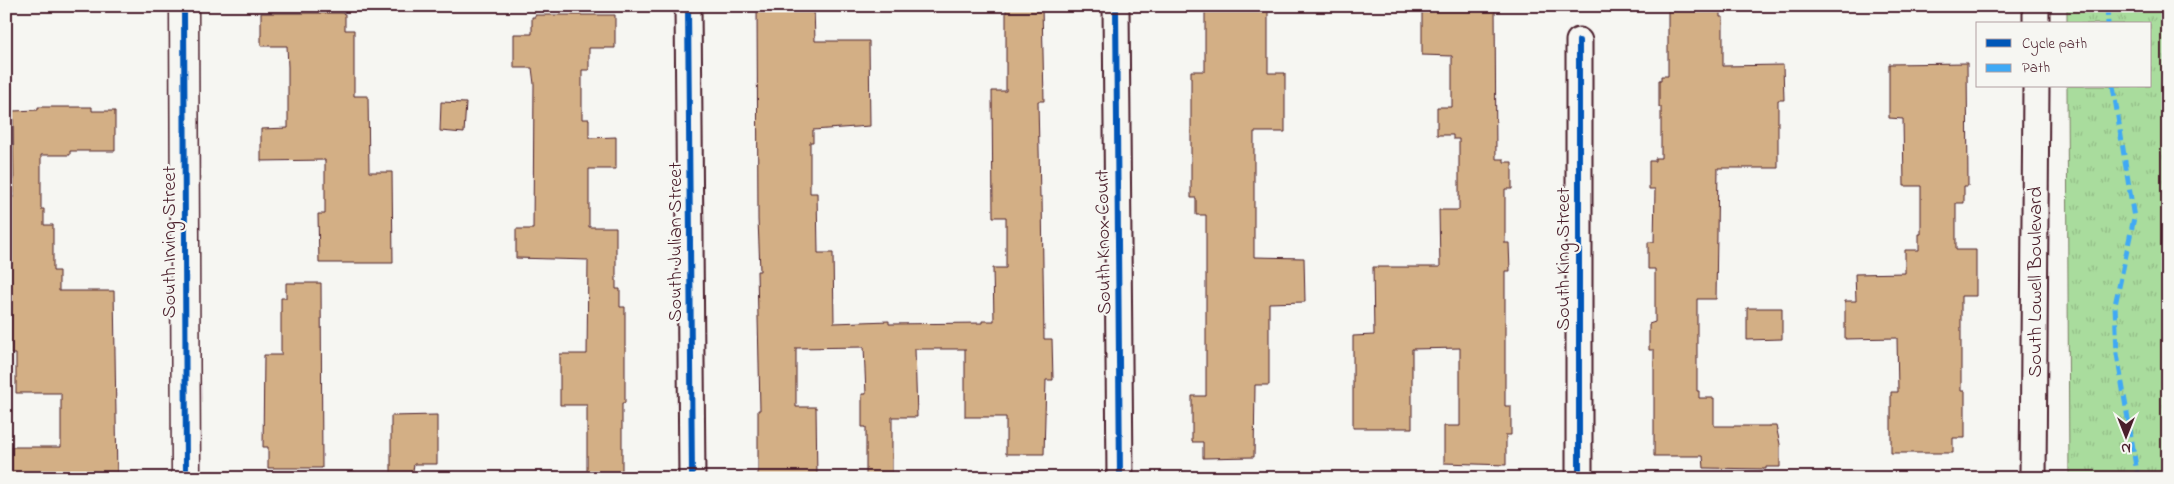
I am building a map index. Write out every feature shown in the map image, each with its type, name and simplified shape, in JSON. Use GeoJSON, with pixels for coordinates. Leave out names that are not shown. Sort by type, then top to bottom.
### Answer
{"type":"FeatureCollection","features":[{"type":"Feature","properties":{"kind":"street","name":"South Irving Street"},"geometry":{"type":"LineString","coordinates":[[184,6],[186,478]]}},
{"type":"Feature","properties":{"kind":"street","name":"South Julian Street"},"geometry":{"type":"LineString","coordinates":[[688,6],[692,478]]}},
{"type":"Feature","properties":{"kind":"street","name":"South Knox Court"},"geometry":{"type":"LineString","coordinates":[[1116,6],[1120,478]]}},
{"type":"Feature","properties":{"kind":"street"},"geometry":{"type":"LineString","coordinates":[[2036,6],[2036,22]]}},
{"type":"Feature","properties":{"kind":"street","name":"South King Street"},"geometry":{"type":"LineString","coordinates":[[1578,41],[1578,478]]}},
{"type":"Feature","properties":{"kind":"street","name":"South Lowell Boulevard"},"geometry":{"type":"LineString","coordinates":[[2033,478],[2036,88]]}},
{"type":"Feature","properties":{"kind":"green space"},"geometry":{"type":"Polygon","coordinates":[[[2067,6],[2168,6],[2168,478],[2069,478],[2067,88],[2152,88],[2152,22],[2067,22],[2067,6]]]}},
{"type":"Feature","properties":{"kind":"building"},"geometry":{"type":"Polygon","coordinates":[[[757,6],[814,6],[815,41],[869,41],[870,126],[813,130],[813,142],[810,142],[810,193],[817,193],[818,253],[833,253],[834,323],[889,321],[889,324],[982,323],[982,321],[994,321],[993,268],[1006,268],[1006,217],[993,217],[992,91],[1006,91],[1006,6],[1042,6],[1044,101],[1038,101],[1040,197],[1042,197],[1044,339],[1052,339],[1053,380],[1046,380],[1044,454],[1006,454],[1006,417],[965,417],[965,349],[915,349],[917,417],[892,417],[892,478],[866,478],[866,427],[862,427],[862,394],[866,394],[864,347],[796,348],[796,407],[816,407],[817,478],[758,478],[758,410],[760,410],[757,271],[760,271],[757,6]]]}},
{"type":"Feature","properties":{"kind":"building"},"geometry":{"type":"Polygon","coordinates":[[[1205,6],[1247,6],[1247,10],[1268,10],[1268,73],[1285,73],[1285,132],[1254,132],[1254,257],[1304,258],[1305,302],[1269,303],[1269,385],[1255,385],[1254,457],[1203,458],[1203,442],[1192,442],[1192,396],[1206,396],[1206,215],[1196,215],[1196,198],[1191,198],[1191,71],[1205,71],[1205,6]]]}},
{"type":"Feature","properties":{"kind":"building"},"geometry":{"type":"Polygon","coordinates":[[[1422,6],[1495,6],[1496,159],[1512,162],[1512,189],[1505,189],[1505,243],[1509,243],[1510,271],[1505,271],[1505,406],[1511,406],[1511,435],[1506,435],[1506,465],[1444,463],[1444,426],[1460,426],[1460,348],[1412,349],[1412,428],[1353,428],[1353,336],[1374,335],[1373,267],[1440,267],[1439,210],[1459,210],[1459,139],[1453,139],[1453,135],[1437,135],[1437,107],[1452,107],[1452,56],[1422,55],[1422,6]]]}},
{"type":"Feature","properties":{"kind":"building"},"geometry":{"type":"Polygon","coordinates":[[[1668,6],[1720,6],[1720,17],[1723,17],[1723,66],[1783,65],[1784,100],[1778,100],[1778,168],[1718,168],[1716,299],[1697,299],[1697,391],[1699,391],[1699,398],[1714,398],[1714,426],[1776,426],[1780,444],[1780,467],[1766,467],[1766,469],[1704,468],[1703,456],[1654,456],[1654,350],[1649,350],[1649,324],[1655,322],[1655,269],[1648,269],[1648,242],[1654,242],[1655,189],[1649,189],[1649,161],[1661,158],[1659,80],[1661,80],[1661,76],[1668,76],[1668,6]]]}},
{"type":"Feature","properties":{"kind":"building"},"geometry":{"type":"Polygon","coordinates":[[[261,13],[341,13],[345,14],[345,30],[354,30],[354,96],[368,96],[369,172],[392,172],[393,263],[319,263],[318,214],[325,214],[325,160],[261,161],[261,129],[288,128],[288,67],[287,46],[261,46],[261,13]]]}},
{"type":"Feature","properties":{"kind":"building"},"geometry":{"type":"Polygon","coordinates":[[[535,15],[615,15],[615,48],[589,48],[589,70],[582,70],[582,119],[589,119],[589,138],[616,137],[616,169],[589,169],[589,227],[616,227],[616,289],[620,289],[620,307],[625,307],[625,403],[622,403],[622,473],[587,473],[587,405],[560,405],[560,354],[587,354],[588,260],[516,258],[516,229],[533,229],[534,84],[532,68],[514,68],[514,34],[532,34],[532,17],[535,17],[535,15]]]}},
{"type":"Feature","properties":{"kind":"building"},"geometry":{"type":"Polygon","coordinates":[[[1967,63],[1968,186],[1964,186],[1964,203],[1956,203],[1956,250],[1976,250],[1976,296],[1961,296],[1961,391],[1965,391],[1965,438],[1953,438],[1953,453],[1891,453],[1891,392],[1898,392],[1897,338],[1845,339],[1845,301],[1856,301],[1855,274],[1905,273],[1905,250],[1919,250],[1921,186],[1904,186],[1903,119],[1889,118],[1889,64],[1967,63]]]}},
{"type":"Feature","properties":{"kind":"building"},"geometry":{"type":"Polygon","coordinates":[[[441,102],[466,103],[464,133],[440,131],[441,102]]]}},
{"type":"Feature","properties":{"kind":"building"},"geometry":{"type":"Polygon","coordinates":[[[38,107],[92,107],[92,111],[115,111],[115,151],[70,151],[70,155],[41,155],[41,209],[44,209],[44,225],[53,225],[53,271],[59,271],[59,291],[114,291],[117,478],[12,478],[12,447],[61,447],[61,393],[16,393],[16,354],[11,354],[11,299],[7,299],[6,197],[14,197],[13,111],[38,110],[38,107]]]}},
{"type":"Feature","properties":{"kind":"building"},"geometry":{"type":"Polygon","coordinates":[[[286,283],[321,283],[322,468],[268,468],[268,447],[263,447],[264,355],[281,355],[281,298],[286,298],[286,283]]]}},
{"type":"Feature","properties":{"kind":"building"},"geometry":{"type":"Polygon","coordinates":[[[1747,308],[1782,308],[1782,339],[1747,340],[1747,308]]]}},
{"type":"Feature","properties":{"kind":"building"},"geometry":{"type":"Polygon","coordinates":[[[437,415],[437,464],[414,464],[412,478],[391,478],[391,416],[437,415]]]}},
{"type":"Feature","properties":{"kind":"marked path"},"geometry":{"type":"LineString","coordinates":[[2107,6],[2108,22]]}},
{"type":"Feature","properties":{"kind":"marked path"},"geometry":{"type":"LineString","coordinates":[[2113,88],[2134,218],[2115,305],[2117,354],[2138,478]]}},
{"type":"Feature","properties":{"kind":"cycle path"},"geometry":{"type":"LineString","coordinates":[[184,6],[186,478]]}},
{"type":"Feature","properties":{"kind":"cycle path"},"geometry":{"type":"LineString","coordinates":[[688,6],[692,478]]}},
{"type":"Feature","properties":{"kind":"cycle path"},"geometry":{"type":"LineString","coordinates":[[1116,6],[1120,478]]}},
{"type":"Feature","properties":{"kind":"cycle path"},"geometry":{"type":"LineString","coordinates":[[1579,41],[1579,478]]}}]}
